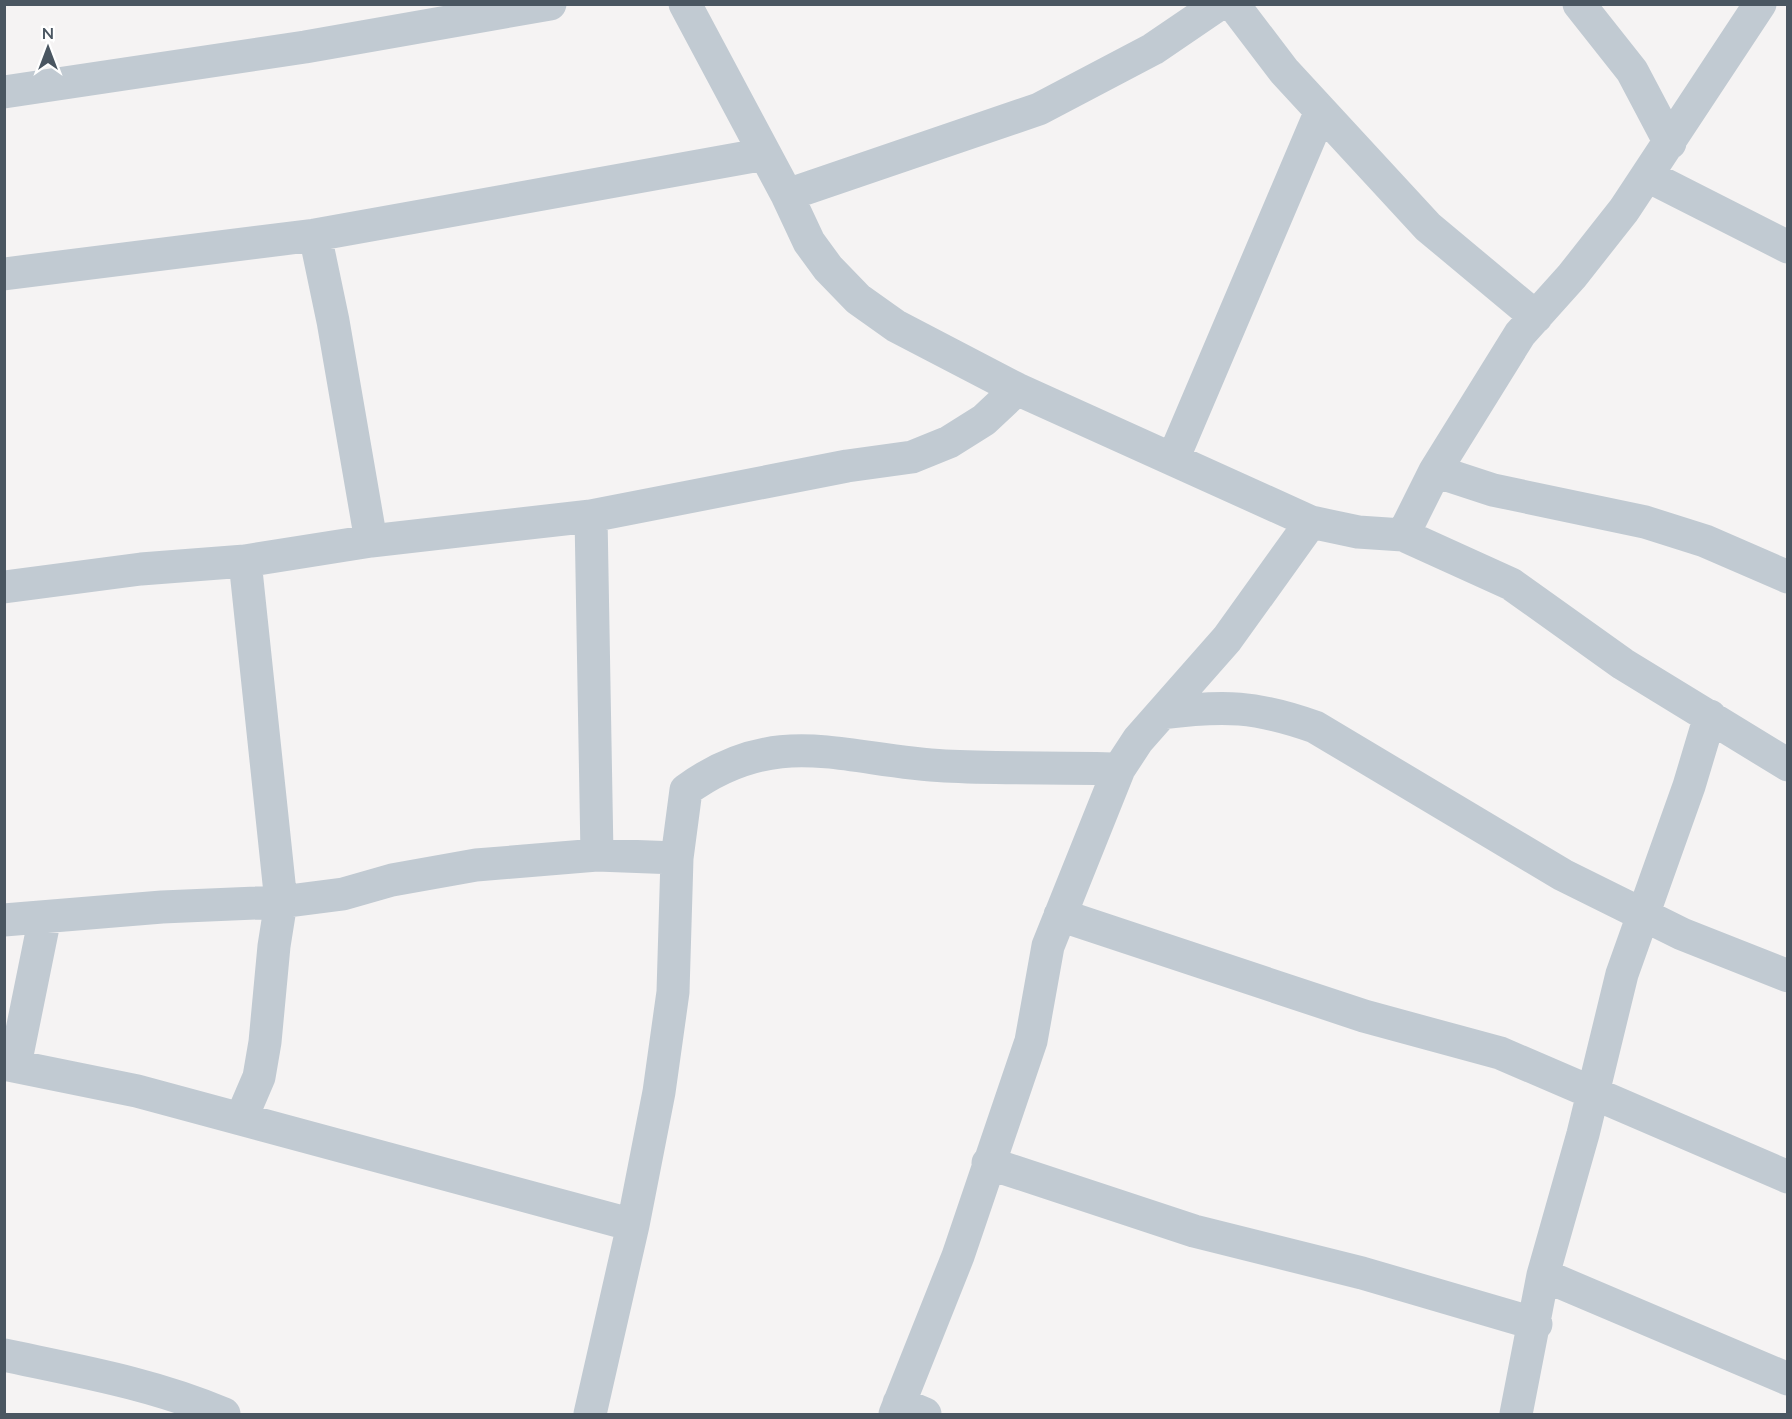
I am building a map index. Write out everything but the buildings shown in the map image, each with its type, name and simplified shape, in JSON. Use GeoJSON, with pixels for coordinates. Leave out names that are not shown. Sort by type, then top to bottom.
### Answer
{"type":"FeatureCollection","features":[{"type":"Feature","properties":{"kind":"street"},"geometry":{"type":"LineString","coordinates":[[4,92],[304,47],[550,4]]}},
{"type":"Feature","properties":{"kind":"street"},"geometry":{"type":"LineString","coordinates":[[685,4],[787,195],[809,242],[828,268],[858,298],[896,326],[1017,389],[1311,522],[1358,532],[1403,536],[1511,584],[1623,664],[1788,765]]}},
{"type":"Feature","properties":{"kind":"street"},"geometry":{"type":"LineString","coordinates":[[787,195],[1040,109],[1153,49],[1219,4]]}},
{"type":"Feature","properties":{"kind":"street"},"geometry":{"type":"LineString","coordinates":[[1233,4],[1284,71],[1428,227],[1536,316]]}},
{"type":"Feature","properties":{"kind":"street"},"geometry":{"type":"LineString","coordinates":[[1579,4],[1632,71],[1670,143]]}},
{"type":"Feature","properties":{"kind":"street"},"geometry":{"type":"LineString","coordinates":[[1403,536],[1435,471],[1520,334],[1572,276],[1648,176],[1760,4]]}},
{"type":"Feature","properties":{"kind":"street"},"geometry":{"type":"LineString","coordinates":[[1173,459],[1321,111]]}},
{"type":"Feature","properties":{"kind":"street"},"geometry":{"type":"LineString","coordinates":[[4,274],[315,235],[765,154]]}},
{"type":"Feature","properties":{"kind":"street"},"geometry":{"type":"LineString","coordinates":[[1648,176],[1788,247]]}},
{"type":"Feature","properties":{"kind":"street"},"geometry":{"type":"LineString","coordinates":[[315,235],[333,321],[371,541]]}},
{"type":"Feature","properties":{"kind":"street"},"geometry":{"type":"LineString","coordinates":[[4,586],[141,569],[245,561],[371,541],[591,516],[847,466],[912,457],[949,442],[984,420],[1017,389]]}},
{"type":"Feature","properties":{"kind":"street"},"geometry":{"type":"LineString","coordinates":[[1435,471],[1493,490],[1645,522],[1705,541],[1788,577]]}},
{"type":"Feature","properties":{"kind":"street"},"geometry":{"type":"LineString","coordinates":[[591,516],[597,855]]}},
{"type":"Feature","properties":{"kind":"street"},"geometry":{"type":"LineString","coordinates":[[906,1411],[1031,1041],[1048,945],[1119,769],[1138,740],[1227,639],[1311,522]]}},
{"type":"Feature","properties":{"kind":"street"},"geometry":{"type":"LineString","coordinates":[[241,1119],[259,1077],[266,1042],[274,945],[281,902],[245,561]]}},
{"type":"Feature","properties":{"kind":"street"},"geometry":{"type":"LineString","coordinates":[[1162,713],[1207,707],[1244,707],[1278,713],[1315,727],[1500,839],[1641,915],[1788,976]]}},
{"type":"Feature","properties":{"kind":"street"},"geometry":{"type":"LineString","coordinates":[[1516,1414],[1536,1324],[1543,1275],[1583,1134],[1623,974],[1641,915],[1689,786],[1710,716]]}},
{"type":"Feature","properties":{"kind":"street"},"geometry":{"type":"LineString","coordinates":[[590,1414],[633,1224],[659,1092],[673,992],[677,858],[686,790],[714,770],[745,759],[791,749],[855,754],[943,766],[1119,769]]}},
{"type":"Feature","properties":{"kind":"street"},"geometry":{"type":"LineString","coordinates":[[4,920],[162,907],[281,902],[342,894],[392,880],[476,865],[597,855],[677,858]]}},
{"type":"Feature","properties":{"kind":"street"},"geometry":{"type":"LineString","coordinates":[[1060,915],[1364,1017],[1500,1053],[1788,1177]]}},
{"type":"Feature","properties":{"kind":"street"},"geometry":{"type":"LineString","coordinates":[[45,917],[10,1064],[137,1091],[633,1224]]}},
{"type":"Feature","properties":{"kind":"street"},"geometry":{"type":"LineString","coordinates":[[988,1163],[1194,1230],[1362,1273],[1536,1324]]}},
{"type":"Feature","properties":{"kind":"street"},"geometry":{"type":"LineString","coordinates":[[1543,1275],[1788,1379]]}},
{"type":"Feature","properties":{"kind":"street"},"geometry":{"type":"LineString","coordinates":[[4,1354],[130,1382],[224,1414]]}}]}
